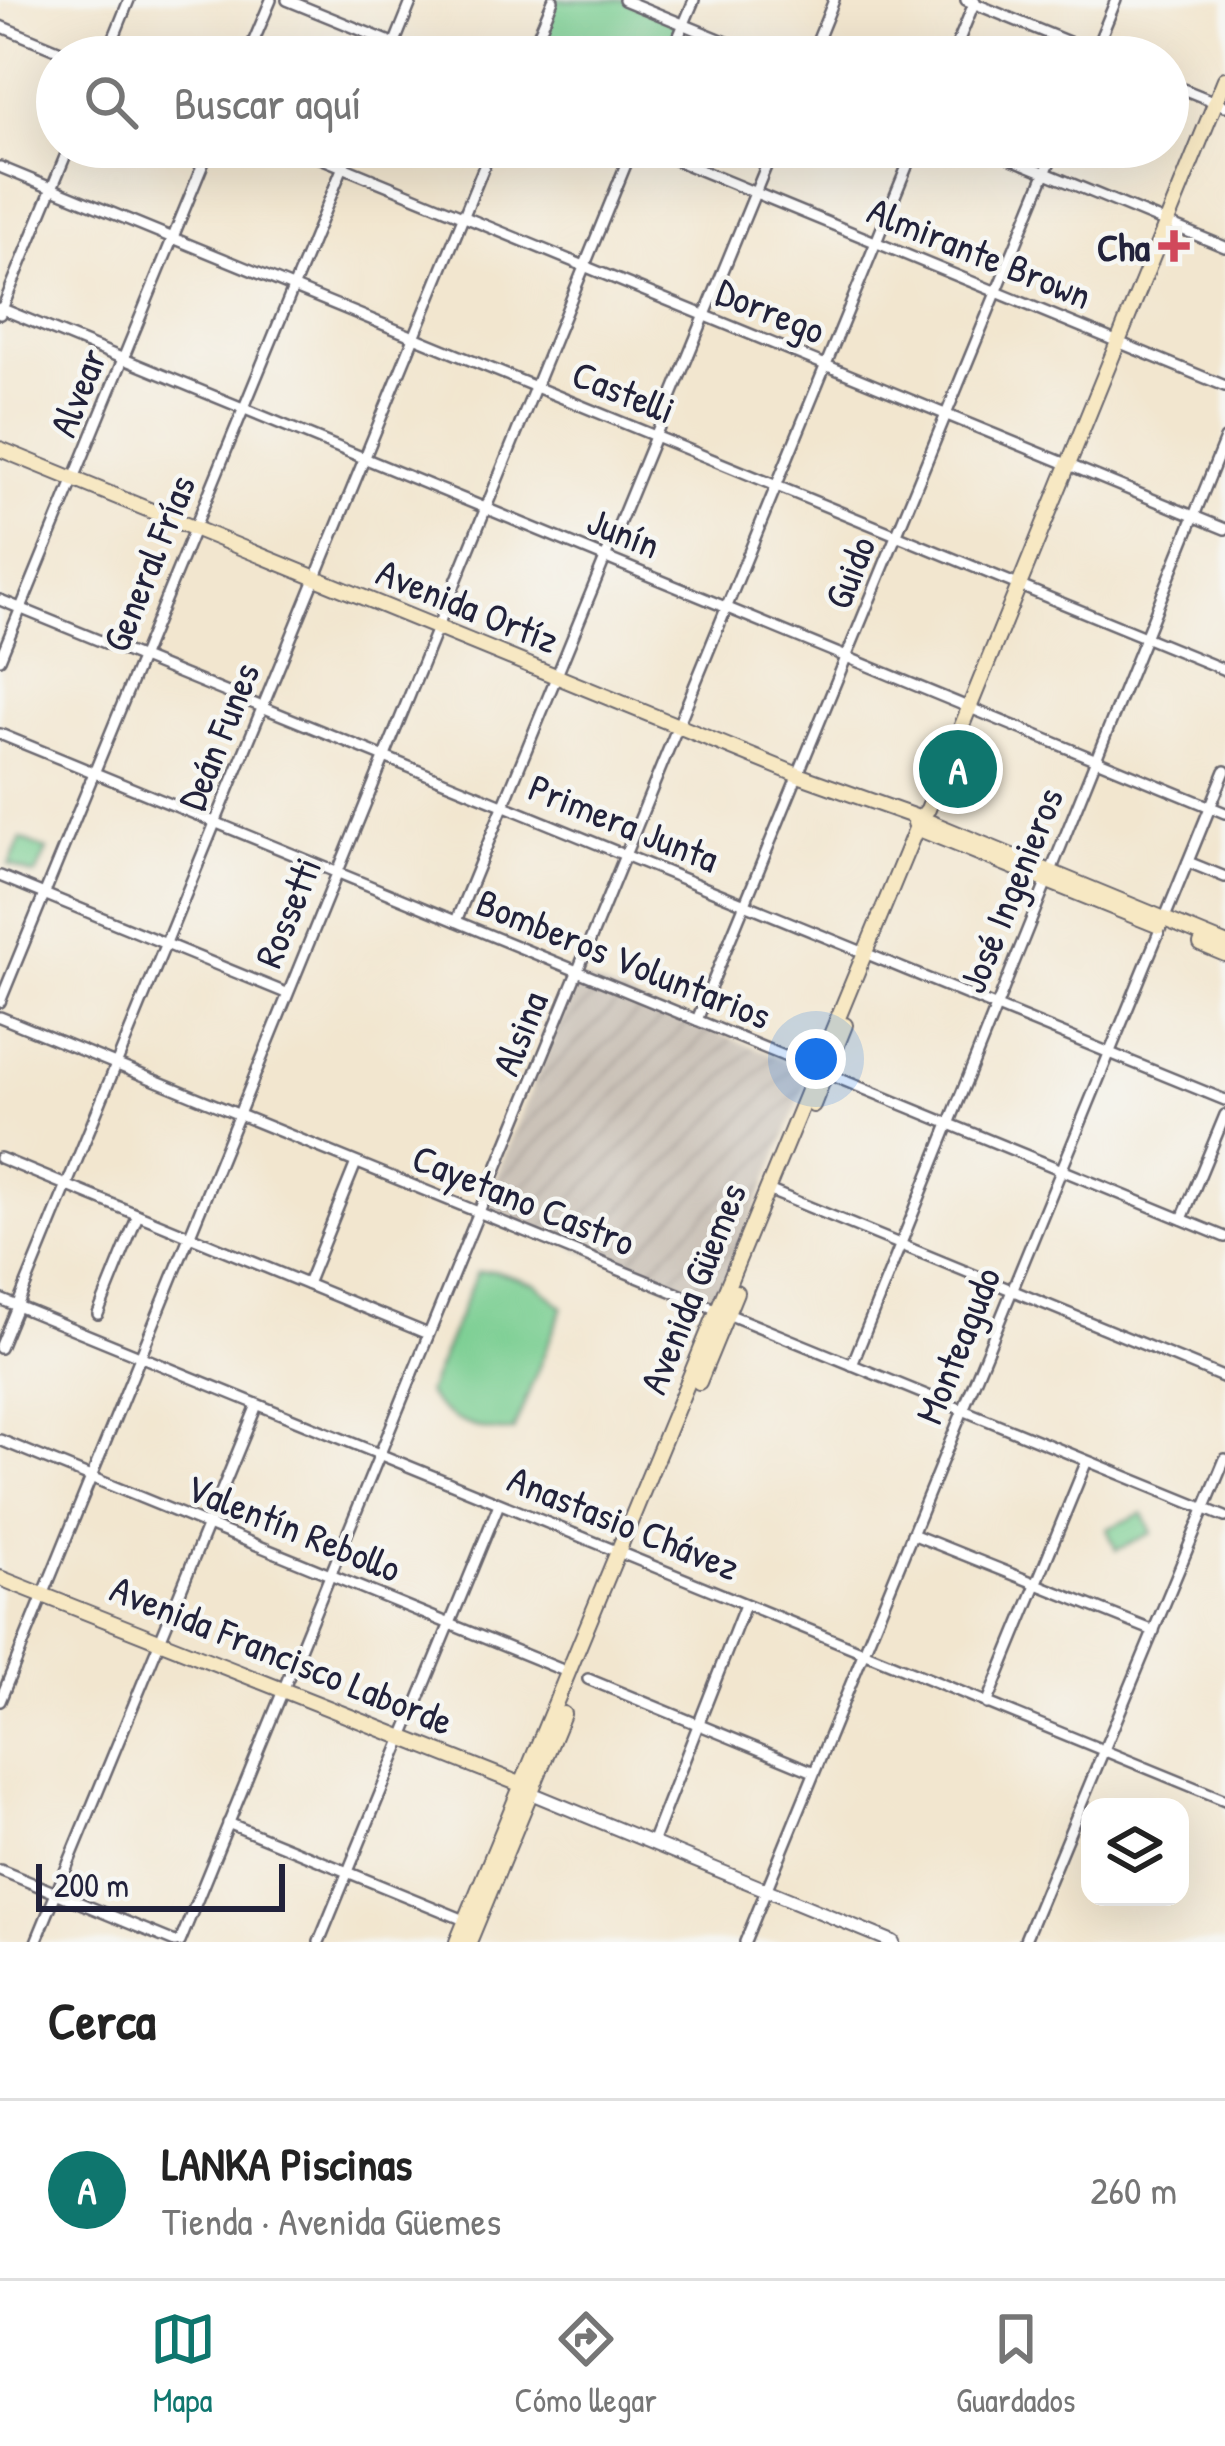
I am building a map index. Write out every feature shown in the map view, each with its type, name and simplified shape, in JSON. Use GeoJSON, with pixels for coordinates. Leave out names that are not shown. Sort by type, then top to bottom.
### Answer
{"type":"FeatureCollection","features":[{"type":"Feature","properties":{"kind":"main road","name":"Avenida Güemes"},"geometry":{"type":"LineString","coordinates":[[471,1923],[529,1792],[1166,222],[1220,104],[1225,79]]}},
{"type":"Feature","properties":{"kind":"main road","name":"Avenida Ortíz"},"geometry":{"type":"LineString","coordinates":[[0,449],[797,775],[921,821],[1048,878],[1225,944]]}},
{"type":"Feature","properties":{"kind":"main road","name":"Avenida Ortíz"},"geometry":{"type":"LineString","coordinates":[[1164,923],[1225,954]]}},
{"type":"Feature","properties":{"kind":"main road","name":"Avenida Francisco Laborde"},"geometry":{"type":"LineString","coordinates":[[0,1582],[529,1792]]}},
{"type":"Feature","properties":{"kind":"main road"},"geometry":{"type":"LineString","coordinates":[[457,1942],[471,1923]]}},
{"type":"Feature","properties":{"kind":"main road"},"geometry":{"type":"LineString","coordinates":[[469,1942],[471,1923]]}},
{"type":"Feature","properties":{"kind":"street"},"geometry":{"type":"LineString","coordinates":[[114,36],[129,0]]}},
{"type":"Feature","properties":{"kind":"street"},"geometry":{"type":"LineString","coordinates":[[256,36],[271,0]]}},
{"type":"Feature","properties":{"kind":"street"},"geometry":{"type":"LineString","coordinates":[[287,0],[377,36]]}},
{"type":"Feature","properties":{"kind":"street"},"geometry":{"type":"LineString","coordinates":[[397,36],[412,0]]}},
{"type":"Feature","properties":{"kind":"street"},"geometry":{"type":"LineString","coordinates":[[538,36],[553,0]]}},
{"type":"Feature","properties":{"kind":"street"},"geometry":{"type":"LineString","coordinates":[[624,0],[713,36]]}},
{"type":"Feature","properties":{"kind":"street"},"geometry":{"type":"LineString","coordinates":[[679,36],[694,0]]}},
{"type":"Feature","properties":{"kind":"street"},"geometry":{"type":"LineString","coordinates":[[820,36],[835,0]]}},
{"type":"Feature","properties":{"kind":"street"},"geometry":{"type":"LineString","coordinates":[[1104,36],[1116,0]]}},
{"type":"Feature","properties":{"kind":"street"},"geometry":{"type":"LineString","coordinates":[[960,36],[972,1],[1052,36]]}},
{"type":"Feature","properties":{"kind":"street"},"geometry":{"type":"LineString","coordinates":[[0,26],[36,41]]}},
{"type":"Feature","properties":{"kind":"street"},"geometry":{"type":"LineString","coordinates":[[1189,91],[1220,104]]}},
{"type":"Feature","properties":{"kind":"street","name":"Castelli"},"geometry":{"type":"LineString","coordinates":[[0,167],[1225,670]]}},
{"type":"Feature","properties":{"kind":"street"},"geometry":{"type":"LineString","coordinates":[[1,310],[60,168]]}},
{"type":"Feature","properties":{"kind":"street","name":"Alvear"},"geometry":{"type":"LineString","coordinates":[[0,659],[201,168]]}},
{"type":"Feature","properties":{"kind":"street","name":"General Frías"},"geometry":{"type":"LineString","coordinates":[[0,1002],[343,168]]}},
{"type":"Feature","properties":{"kind":"street","name":"Dorrego"},"geometry":{"type":"LineString","coordinates":[[345,168],[1225,529]]}},
{"type":"Feature","properties":{"kind":"street","name":"Deán Funes"},"geometry":{"type":"LineString","coordinates":[[0,1348],[484,168]]}},
{"type":"Feature","properties":{"kind":"street","name":"Rossetti"},"geometry":{"type":"LineString","coordinates":[[0,1701],[624,168]]}},
{"type":"Feature","properties":{"kind":"street","name":"Almirante Brown"},"geometry":{"type":"LineString","coordinates":[[695,168],[1225,386]]}},
{"type":"Feature","properties":{"kind":"street"},"geometry":{"type":"LineString","coordinates":[[456,921],[765,168]]}},
{"type":"Feature","properties":{"kind":"street","name":"Alsina"},"geometry":{"type":"LineString","coordinates":[[177,1942],[906,168]]}},
{"type":"Feature","properties":{"kind":"street"},"geometry":{"type":"LineString","coordinates":[[1033,168],[1225,247]]}},
{"type":"Feature","properties":{"kind":"street","name":"Guido"},"geometry":{"type":"LineString","coordinates":[[697,1020],[1047,168]]}},
{"type":"Feature","properties":{"kind":"street","name":"Junín"},"geometry":{"type":"LineString","coordinates":[[1,310],[1225,813]]}},
{"type":"Feature","properties":{"kind":"street","name":"José Ingenieros"},"geometry":{"type":"LineString","coordinates":[[852,1365],[1225,439]]}},
{"type":"Feature","properties":{"kind":"street","name":"Primera Junta"},"geometry":{"type":"LineString","coordinates":[[0,600],[1225,1100]]}},
{"type":"Feature","properties":{"kind":"street","name":"Bomberos Voluntarios"},"geometry":{"type":"LineString","coordinates":[[0,734],[1225,1237]]}},
{"type":"Feature","properties":{"kind":"street","name":"Monteagudo"},"geometry":{"type":"LineString","coordinates":[[745,1942],[1225,771]]}},
{"type":"Feature","properties":{"kind":"street"},"geometry":{"type":"LineString","coordinates":[[1188,862],[1225,877]]}},
{"type":"Feature","properties":{"kind":"street"},"geometry":{"type":"LineString","coordinates":[[0,876],[286,993]]}},
{"type":"Feature","properties":{"kind":"street","name":"Cayetano Castro"},"geometry":{"type":"LineString","coordinates":[[0,1017],[1225,1516]]}},
{"type":"Feature","properties":{"kind":"street"},"geometry":{"type":"LineString","coordinates":[[1182,1219],[1225,1115]]}},
{"type":"Feature","properties":{"kind":"street"},"geometry":{"type":"LineString","coordinates":[[0,1158],[428,1334]]}},
{"type":"Feature","properties":{"kind":"street"},"geometry":{"type":"LineString","coordinates":[[307,1284],[356,1163]]}},
{"type":"Feature","properties":{"kind":"street"},"geometry":{"type":"LineString","coordinates":[[772,1191],[1225,1378]]}},
{"type":"Feature","properties":{"kind":"street"},"geometry":{"type":"LineString","coordinates":[[98,1315],[139,1215]]}},
{"type":"Feature","properties":{"kind":"street","name":"Anastasio Chávez"},"geometry":{"type":"LineString","coordinates":[[0,1299],[1225,1800]]}},
{"type":"Feature","properties":{"kind":"street"},"geometry":{"type":"LineString","coordinates":[[36,1942],[257,1405]]}},
{"type":"Feature","properties":{"kind":"street","name":"Valentín Rebollo"},"geometry":{"type":"LineString","coordinates":[[0,1440],[565,1671]]}},
{"type":"Feature","properties":{"kind":"street"},"geometry":{"type":"LineString","coordinates":[[1024,1942],[1225,1459]]}},
{"type":"Feature","properties":{"kind":"street"},"geometry":{"type":"LineString","coordinates":[[987,1705],[1086,1463]]}},
{"type":"Feature","properties":{"kind":"street"},"geometry":{"type":"LineString","coordinates":[[319,1942],[499,1504]]}},
{"type":"Feature","properties":{"kind":"street"},"geometry":{"type":"LineString","coordinates":[[912,1534],[1154,1631]]}},
{"type":"Feature","properties":{"kind":"street"},"geometry":{"type":"LineString","coordinates":[[652,1843],[745,1605]]}},
{"type":"Feature","properties":{"kind":"street"},"geometry":{"type":"LineString","coordinates":[[588,1679],[814,1772]]}},
{"type":"Feature","properties":{"kind":"street","name":"Avenida Francisco Laborde"},"geometry":{"type":"LineString","coordinates":[[529,1792],[892,1942]]}},
{"type":"Feature","properties":{"kind":"street"},"geometry":{"type":"LineString","coordinates":[[228,1823],[471,1923]]}},
{"type":"Feature","properties":{"kind":"street"},"geometry":{"type":"LineString","coordinates":[[0,1870],[177,1942]]}},
{"type":"Feature","properties":{"kind":"shaded area"},"geometry":{"type":"Polygon","coordinates":[[[578,976],[811,1071],[717,1305],[482,1211],[578,976]]]}},
{"type":"Feature","properties":{"kind":"green space"},"geometry":{"type":"Polygon","coordinates":[[[555,0],[622,0],[679,24],[674,36],[540,36],[555,0]]]}},
{"type":"Feature","properties":{"kind":"green space"},"geometry":{"type":"Polygon","coordinates":[[[21,839],[47,850],[33,875],[9,865],[21,839]]]}},
{"type":"Feature","properties":{"kind":"green space"},"geometry":{"type":"Polygon","coordinates":[[[494,1271],[536,1284],[563,1307],[513,1431],[465,1423],[443,1411],[427,1393],[477,1272],[494,1271]]]}},
{"type":"Feature","properties":{"kind":"green space"},"geometry":{"type":"Polygon","coordinates":[[[1143,1513],[1152,1534],[1116,1550],[1107,1529],[1143,1513]]]}},
{"type":"Feature","properties":{"kind":"place","name":"Cha"},"geometry":{"type":"Point","coordinates":[1174,246]}},
{"type":"Feature","properties":{"kind":"place","name":"LANKA Piscinas"},"geometry":{"type":"Point","coordinates":[958,769]}}]}
